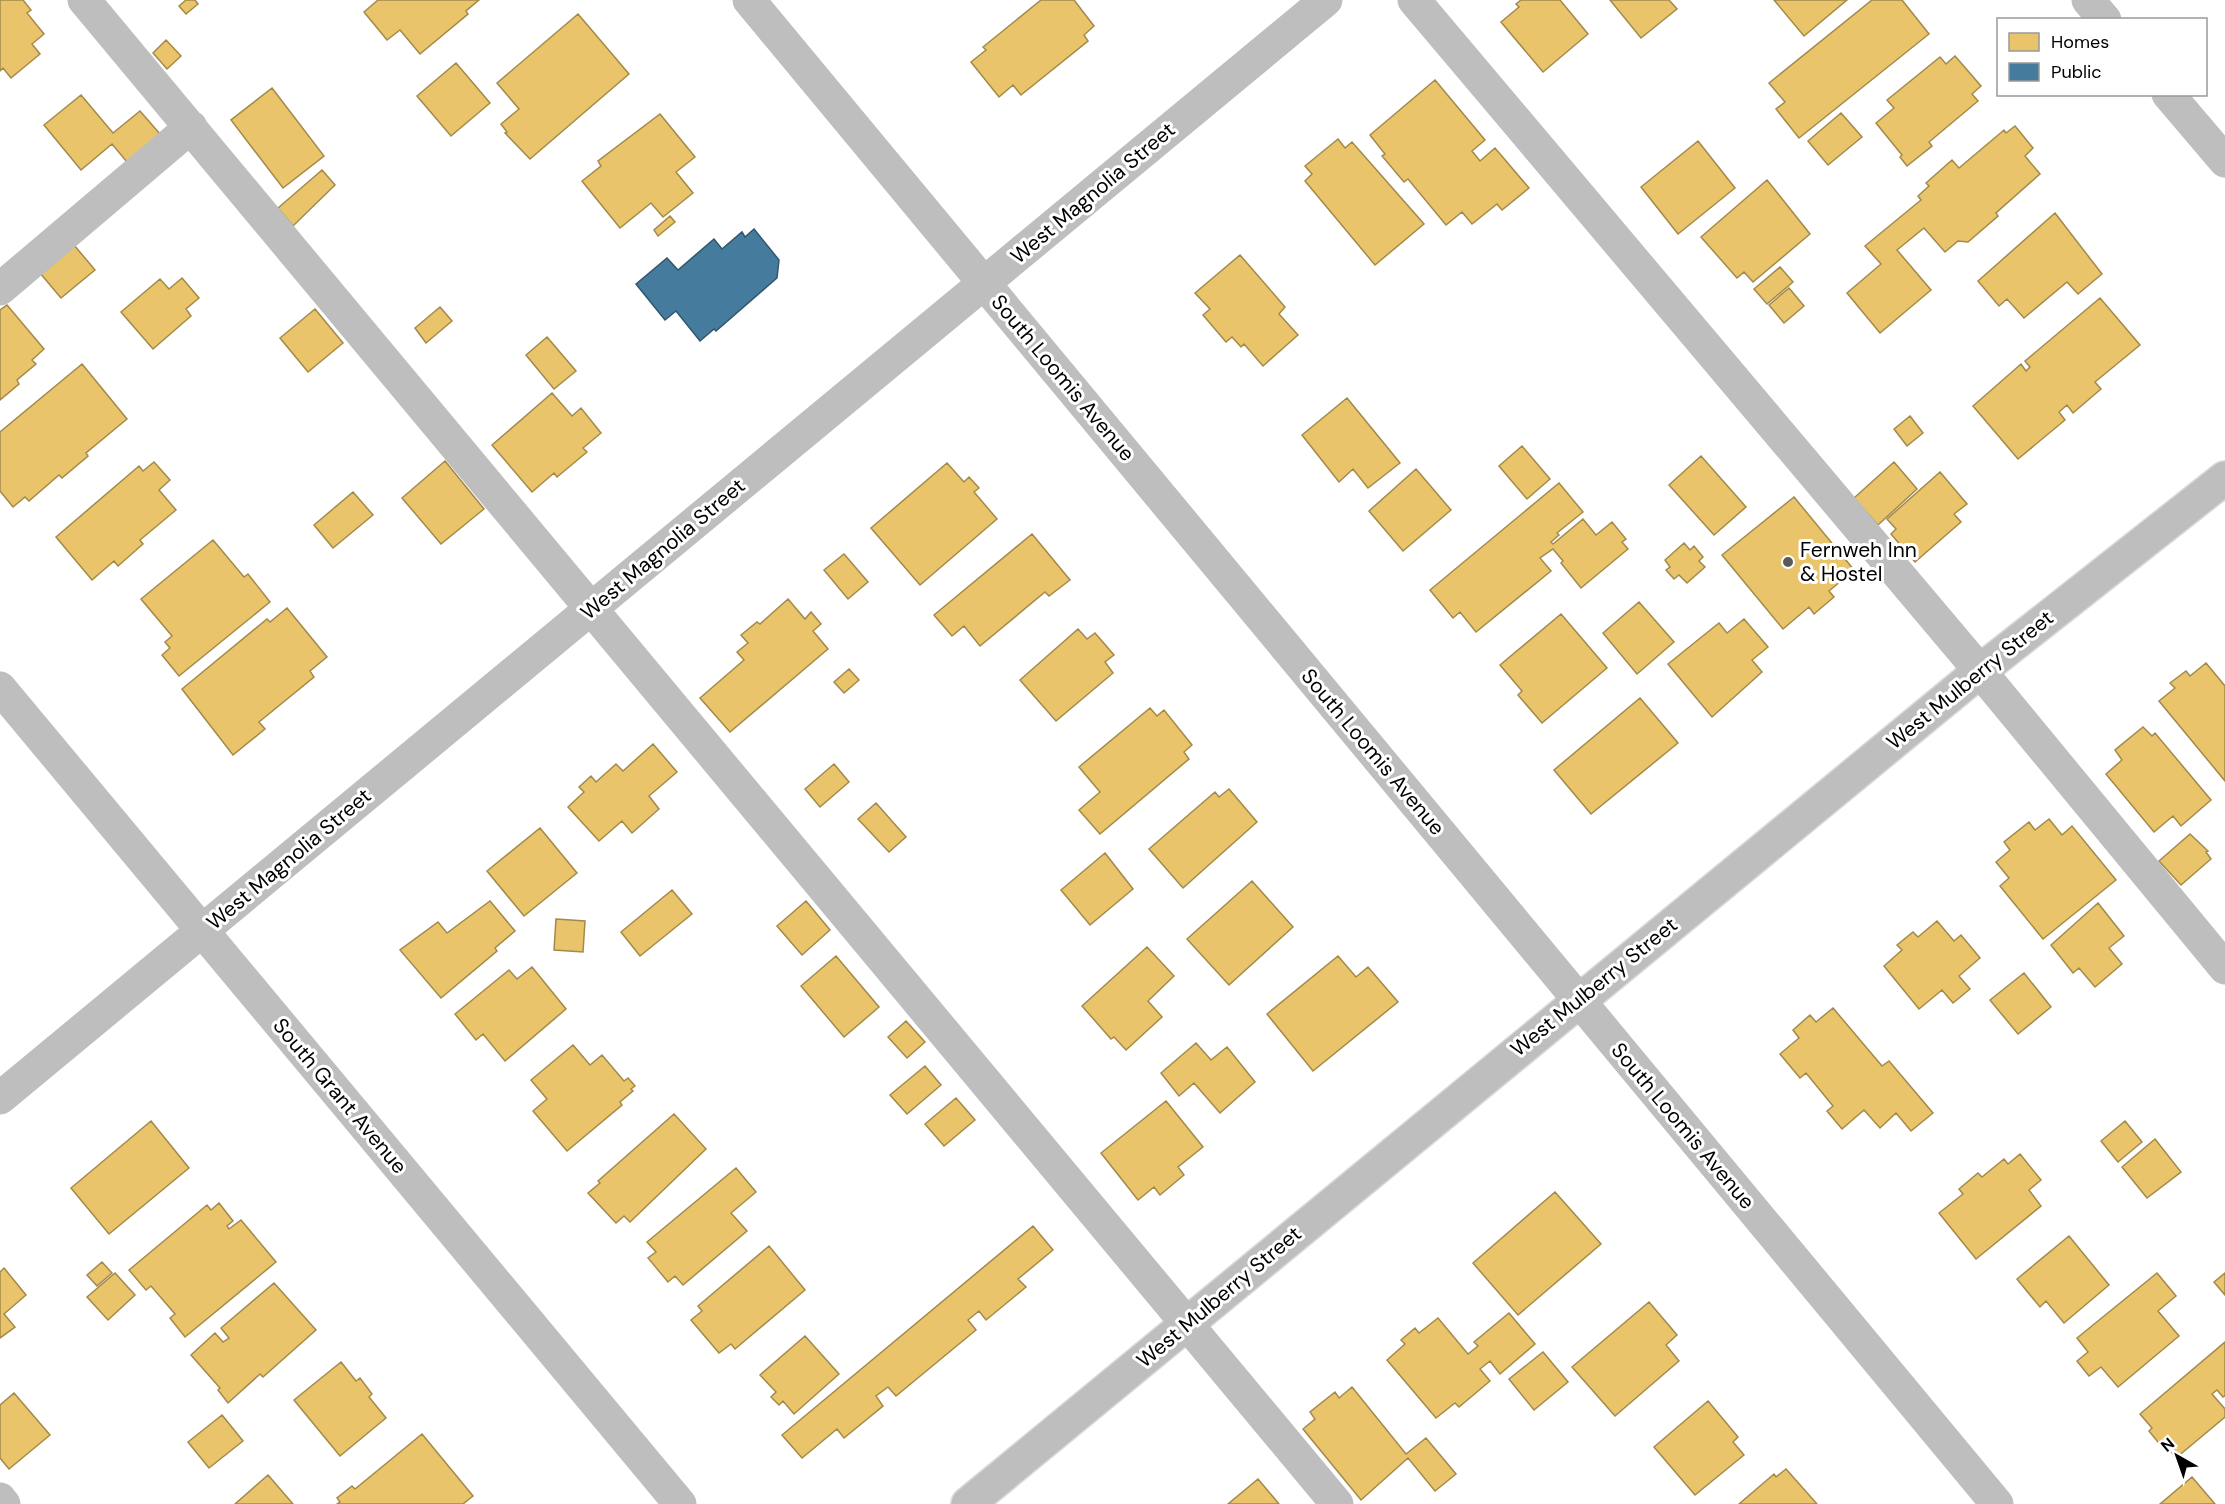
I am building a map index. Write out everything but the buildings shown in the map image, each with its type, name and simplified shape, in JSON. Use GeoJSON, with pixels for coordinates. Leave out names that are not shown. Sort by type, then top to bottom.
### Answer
{"type":"FeatureCollection","features":[{"type":"Feature","properties":{"kind":"street"},"geometry":{"type":"LineString","coordinates":[[84,0],[1337,1504]]}},
{"type":"Feature","properties":{"kind":"street","name":"South Loomis Avenue"},"geometry":{"type":"LineString","coordinates":[[749,0],[1997,1504]]}},
{"type":"Feature","properties":{"kind":"street","name":"West Magnolia Street"},"geometry":{"type":"LineString","coordinates":[[0,1098],[1326,0]]}},
{"type":"Feature","properties":{"kind":"street"},"geometry":{"type":"LineString","coordinates":[[1414,0],[1980,671],[2225,968]]}},
{"type":"Feature","properties":{"kind":"street"},"geometry":{"type":"LineString","coordinates":[[2088,0],[2103,18]]}},
{"type":"Feature","properties":{"kind":"street"},"geometry":{"type":"LineString","coordinates":[[2170,96],[2225,161]]}},
{"type":"Feature","properties":{"kind":"street"},"geometry":{"type":"LineString","coordinates":[[0,289],[191,127]]}},
{"type":"Feature","properties":{"kind":"street","name":"West Mulberry Street"},"geometry":{"type":"LineString","coordinates":[[968,1504],[1980,671],[2225,478]]}},
{"type":"Feature","properties":{"kind":"street","name":"South Grant Avenue"},"geometry":{"type":"LineString","coordinates":[[0,688],[680,1504]]}},
{"type":"Feature","properties":{"kind":"street"},"geometry":{"type":"LineString","coordinates":[[0,1499],[4,1504]]}},
{"type":"Feature","properties":{"kind":"place","name":"Fernweh Inn & Hostel"},"geometry":{"type":"Point","coordinates":[1788,562]}}]}
